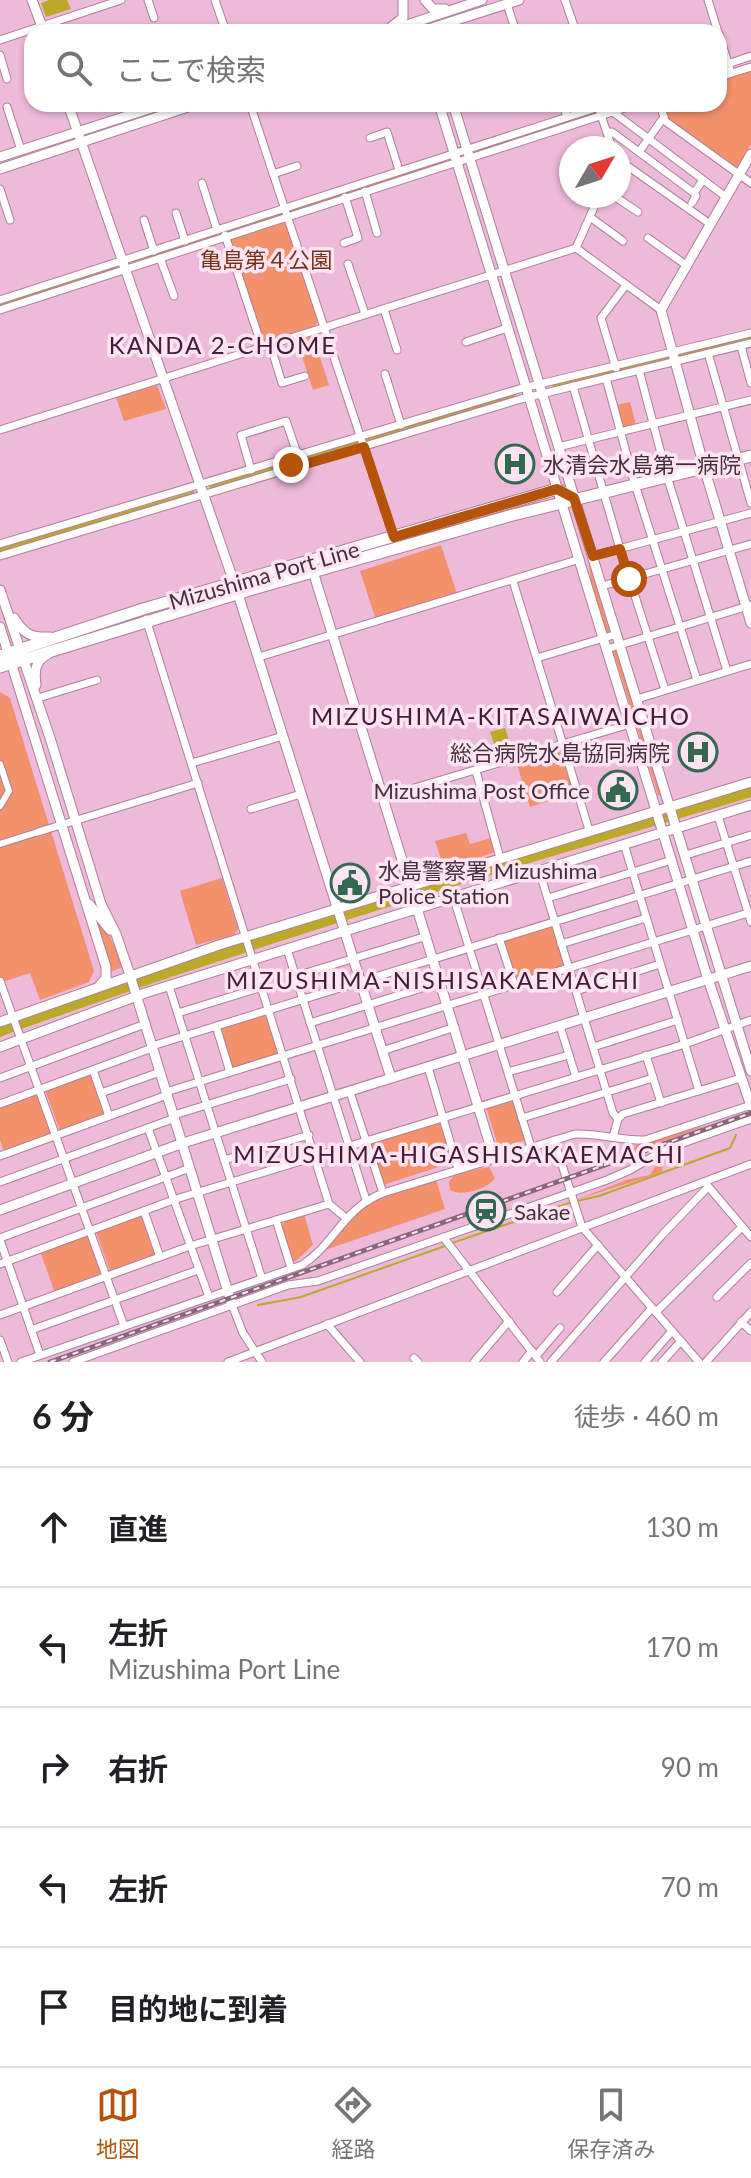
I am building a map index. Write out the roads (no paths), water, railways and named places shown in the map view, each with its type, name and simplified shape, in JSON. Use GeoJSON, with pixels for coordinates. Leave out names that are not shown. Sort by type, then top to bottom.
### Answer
{"type":"FeatureCollection","features":[{"type":"Feature","properties":{"kind":"main road","name":"Mizushima Port Line"},"geometry":{"type":"LineString","coordinates":[[396,542],[751,456]]}},
{"type":"Feature","properties":{"kind":"main road"},"geometry":{"type":"LineString","coordinates":[[557,489],[574,498]]}},
{"type":"Feature","properties":{"kind":"main road","name":"Mizushima Port Line"},"geometry":{"type":"LineString","coordinates":[[9,660],[143,609],[237,589],[312,568],[557,489]]}},
{"type":"Feature","properties":{"kind":"main road","name":"Mizushima Port Line"},"geometry":{"type":"LineString","coordinates":[[60,642],[147,622],[237,589]]}},
{"type":"Feature","properties":{"kind":"street"},"geometry":{"type":"LineString","coordinates":[[32,0],[41,24]]}},
{"type":"Feature","properties":{"kind":"street"},"geometry":{"type":"LineString","coordinates":[[56,24],[121,0]]}},
{"type":"Feature","properties":{"kind":"street"},"geometry":{"type":"LineString","coordinates":[[148,0],[154,18]]}},
{"type":"Feature","properties":{"kind":"street"},"geometry":{"type":"LineString","coordinates":[[215,0],[223,24]]}},
{"type":"Feature","properties":{"kind":"street"},"geometry":{"type":"LineString","coordinates":[[404,0],[420,24]]}},
{"type":"Feature","properties":{"kind":"street"},"geometry":{"type":"LineString","coordinates":[[395,24],[403,18],[404,0]]}},
{"type":"Feature","properties":{"kind":"street"},"geometry":{"type":"LineString","coordinates":[[423,0],[423,24]]}},
{"type":"Feature","properties":{"kind":"street"},"geometry":{"type":"LineString","coordinates":[[423,0],[437,10],[460,13],[519,0]]}},
{"type":"Feature","properties":{"kind":"street"},"geometry":{"type":"LineString","coordinates":[[433,24],[482,0]]}},
{"type":"Feature","properties":{"kind":"street"},"geometry":{"type":"LineString","coordinates":[[565,0],[573,24]]}},
{"type":"Feature","properties":{"kind":"street"},"geometry":{"type":"LineString","coordinates":[[708,0],[716,24]]}},
{"type":"Feature","properties":{"kind":"street"},"geometry":{"type":"LineString","coordinates":[[507,4],[513,24]]}},
{"type":"Feature","properties":{"kind":"street"},"geometry":{"type":"LineString","coordinates":[[449,24],[460,13]]}},
{"type":"Feature","properties":{"kind":"street"},"geometry":{"type":"LineString","coordinates":[[0,40],[24,34]]}},
{"type":"Feature","properties":{"kind":"street"},"geometry":{"type":"LineString","coordinates":[[0,55],[7,79]]}},
{"type":"Feature","properties":{"kind":"street"},"geometry":{"type":"LineString","coordinates":[[727,70],[751,56]]}},
{"type":"Feature","properties":{"kind":"street"},"geometry":{"type":"LineString","coordinates":[[727,58],[730,68]]}},
{"type":"Feature","properties":{"kind":"street"},"geometry":{"type":"LineString","coordinates":[[727,68],[751,67]]}},
{"type":"Feature","properties":{"kind":"street"},"geometry":{"type":"LineString","coordinates":[[7,107],[21,150]]}},
{"type":"Feature","properties":{"kind":"street"},"geometry":{"type":"LineString","coordinates":[[71,112],[237,589],[391,1078]]}},
{"type":"Feature","properties":{"kind":"street"},"geometry":{"type":"LineString","coordinates":[[0,169],[144,112]]}},
{"type":"Feature","properties":{"kind":"street"},"geometry":{"type":"LineString","coordinates":[[0,157],[169,112]]}},
{"type":"Feature","properties":{"kind":"street"},"geometry":{"type":"LineString","coordinates":[[253,112],[396,542]]}},
{"type":"Feature","properties":{"kind":"street"},"geometry":{"type":"LineString","coordinates":[[21,1362],[291,1268],[310,1259],[366,1200],[383,1193],[575,1134],[594,1133],[645,1140],[751,1106],[692,929],[441,112]]}},
{"type":"Feature","properties":{"kind":"street"},"geometry":{"type":"LineString","coordinates":[[455,112],[751,1071]]}},
{"type":"Feature","properties":{"kind":"street"},"geometry":{"type":"LineString","coordinates":[[565,112],[567,117]]}},
{"type":"Feature","properties":{"kind":"street"},"geometry":{"type":"LineString","coordinates":[[468,154],[567,117],[591,112]]}},
{"type":"Feature","properties":{"kind":"street"},"geometry":{"type":"LineString","coordinates":[[286,213],[399,170],[468,154],[594,112]]}},
{"type":"Feature","properties":{"kind":"street"},"geometry":{"type":"LineString","coordinates":[[601,112],[608,136]]}},
{"type":"Feature","properties":{"kind":"street"},"geometry":{"type":"LineString","coordinates":[[613,112],[726,197]]}},
{"type":"Feature","properties":{"kind":"street"},"geometry":{"type":"LineString","coordinates":[[662,112],[665,121],[751,183]]}},
{"type":"Feature","properties":{"kind":"street"},"geometry":{"type":"LineString","coordinates":[[639,152],[664,117]]}},
{"type":"Feature","properties":{"kind":"street"},"geometry":{"type":"LineString","coordinates":[[370,138],[387,132],[399,170]]}},
{"type":"Feature","properties":{"kind":"street"},"geometry":{"type":"LineString","coordinates":[[607,132],[612,132],[694,193]]}},
{"type":"Feature","properties":{"kind":"street"},"geometry":{"type":"LineString","coordinates":[[0,310],[125,265],[154,251],[365,191],[454,158]]}},
{"type":"Feature","properties":{"kind":"street"},"geometry":{"type":"LineString","coordinates":[[661,310],[750,158]]}},
{"type":"Feature","properties":{"kind":"street"},"geometry":{"type":"LineString","coordinates":[[273,174],[297,166]]}},
{"type":"Feature","properties":{"kind":"street"},"geometry":{"type":"LineString","coordinates":[[631,168],[710,224]]}},
{"type":"Feature","properties":{"kind":"street"},"geometry":{"type":"LineString","coordinates":[[692,203],[696,196],[694,193],[703,180]]}},
{"type":"Feature","properties":{"kind":"street"},"geometry":{"type":"LineString","coordinates":[[202,183],[282,383],[305,376]]}},
{"type":"Feature","properties":{"kind":"street"},"geometry":{"type":"LineString","coordinates":[[0,189],[10,220]]}},
{"type":"Feature","properties":{"kind":"street"},"geometry":{"type":"LineString","coordinates":[[365,191],[377,233]]}},
{"type":"Feature","properties":{"kind":"street"},"geometry":{"type":"LineString","coordinates":[[344,243],[358,238],[345,197]]}},
{"type":"Feature","properties":{"kind":"street"},"geometry":{"type":"LineString","coordinates":[[631,207],[638,212]]}},
{"type":"Feature","properties":{"kind":"street"},"geometry":{"type":"LineString","coordinates":[[0,430],[576,248],[594,208]]}},
{"type":"Feature","properties":{"kind":"street"},"geometry":{"type":"LineString","coordinates":[[176,213],[185,241]]}},
{"type":"Feature","properties":{"kind":"street"},"geometry":{"type":"LineString","coordinates":[[590,217],[623,241]]}},
{"type":"Feature","properties":{"kind":"street"},"geometry":{"type":"LineString","coordinates":[[144,220],[154,251]]}},
{"type":"Feature","properties":{"kind":"street"},"geometry":{"type":"LineString","coordinates":[[0,300],[160,258],[223,232]]}},
{"type":"Feature","properties":{"kind":"street"},"geometry":{"type":"LineString","coordinates":[[648,238],[686,265]]}},
{"type":"Feature","properties":{"kind":"street"},"geometry":{"type":"LineString","coordinates":[[576,248],[661,310],[751,623]]}},
{"type":"Feature","properties":{"kind":"street"},"geometry":{"type":"LineString","coordinates":[[160,258],[174,296]]}},
{"type":"Feature","properties":{"kind":"street"},"geometry":{"type":"LineString","coordinates":[[348,264],[365,314]]}},
{"type":"Feature","properties":{"kind":"street"},"geometry":{"type":"LineString","coordinates":[[617,371],[601,318],[626,285]]}},
{"type":"Feature","properties":{"kind":"street"},"geometry":{"type":"LineString","coordinates":[[384,309],[397,350]]}},
{"type":"Feature","properties":{"kind":"street"},"geometry":{"type":"LineString","coordinates":[[466,342],[507,328]]}},
{"type":"Feature","properties":{"kind":"street"},"geometry":{"type":"LineString","coordinates":[[541,389],[573,386],[606,378],[617,371],[639,370],[673,357],[708,353],[746,340]]}},
{"type":"Feature","properties":{"kind":"street"},"geometry":{"type":"LineString","coordinates":[[203,490],[251,470],[362,442],[401,425],[746,340]]}},
{"type":"Feature","properties":{"kind":"street"},"geometry":{"type":"LineString","coordinates":[[746,340],[751,383]]}},
{"type":"Feature","properties":{"kind":"street"},"geometry":{"type":"LineString","coordinates":[[708,353],[751,503]]}},
{"type":"Feature","properties":{"kind":"street"},"geometry":{"type":"LineString","coordinates":[[639,370],[667,476],[727,671]]}},
{"type":"Feature","properties":{"kind":"street"},"geometry":{"type":"LineString","coordinates":[[385,374],[401,425]]}},
{"type":"Feature","properties":{"kind":"street"},"geometry":{"type":"LineString","coordinates":[[606,378],[635,484],[697,680]]}},
{"type":"Feature","properties":{"kind":"street"},"geometry":{"type":"LineString","coordinates":[[573,386],[602,491],[665,690]]}},
{"type":"Feature","properties":{"kind":"street"},"geometry":{"type":"LineString","coordinates":[[0,556],[35,540],[527,392]]}},
{"type":"Feature","properties":{"kind":"street"},"geometry":{"type":"LineString","coordinates":[[558,447],[751,400]]}},
{"type":"Feature","properties":{"kind":"street"},"geometry":{"type":"LineString","coordinates":[[251,470],[241,435],[286,421],[292,462]]}},
{"type":"Feature","properties":{"kind":"street"},"geometry":{"type":"LineString","coordinates":[[593,556],[751,513]]}},
{"type":"Feature","properties":{"kind":"street"},"geometry":{"type":"LineString","coordinates":[[0,544],[35,540]]}},
{"type":"Feature","properties":{"kind":"street"},"geometry":{"type":"LineString","coordinates":[[602,586],[751,544]]}},
{"type":"Feature","properties":{"kind":"street"},"geometry":{"type":"LineString","coordinates":[[259,657],[580,559]]}},
{"type":"Feature","properties":{"kind":"street"},"geometry":{"type":"LineString","coordinates":[[312,568],[494,1158]]}},
{"type":"Feature","properties":{"kind":"street"},"geometry":{"type":"LineString","coordinates":[[513,581],[589,830]]}},
{"type":"Feature","properties":{"kind":"street"},"geometry":{"type":"LineString","coordinates":[[0,590],[27,634],[60,642]]}},
{"type":"Feature","properties":{"kind":"street"},"geometry":{"type":"LineString","coordinates":[[4,601],[9,660],[38,700]]}},
{"type":"Feature","properties":{"kind":"street"},"geometry":{"type":"LineString","coordinates":[[607,649],[748,605]]}},
{"type":"Feature","properties":{"kind":"street"},"geometry":{"type":"LineString","coordinates":[[143,609],[329,1204],[346,1218]]}},
{"type":"Feature","properties":{"kind":"street"},"geometry":{"type":"LineString","coordinates":[[0,627],[106,967],[106,978],[100,985]]}},
{"type":"Feature","properties":{"kind":"street"},"geometry":{"type":"LineString","coordinates":[[537,658],[617,634]]}},
{"type":"Feature","properties":{"kind":"street"},"geometry":{"type":"LineString","coordinates":[[60,642],[38,662],[35,677],[38,700],[101,904],[133,986],[232,1305],[243,1333],[262,1362]]}},
{"type":"Feature","properties":{"kind":"street"},"geometry":{"type":"LineString","coordinates":[[637,699],[751,664]]}},
{"type":"Feature","properties":{"kind":"street"},"geometry":{"type":"LineString","coordinates":[[38,700],[97,680]]}},
{"type":"Feature","properties":{"kind":"street"},"geometry":{"type":"LineString","coordinates":[[384,797],[630,724]]}},
{"type":"Feature","properties":{"kind":"street"},"geometry":{"type":"LineString","coordinates":[[192,763],[283,736]]}},
{"type":"Feature","properties":{"kind":"street"},"geometry":{"type":"LineString","coordinates":[[0,764],[9,791],[0,806]]}},
{"type":"Feature","properties":{"kind":"street"},"geometry":{"type":"LineString","coordinates":[[476,771],[500,858]]}},
{"type":"Feature","properties":{"kind":"street"},"geometry":{"type":"LineString","coordinates":[[0,1047],[20,1034],[247,939],[340,919],[414,896],[500,858],[589,830],[674,816],[751,782]]}},
{"type":"Feature","properties":{"kind":"street"},"geometry":{"type":"LineString","coordinates":[[0,844],[198,783]]}},
{"type":"Feature","properties":{"kind":"street"},"geometry":{"type":"LineString","coordinates":[[251,809],[301,794]]}},
{"type":"Feature","properties":{"kind":"street"},"geometry":{"type":"LineString","coordinates":[[0,1022],[100,985],[169,986],[252,955],[287,949],[340,919],[414,896],[453,896],[624,844],[659,820],[674,816],[718,816],[751,805]]}},
{"type":"Feature","properties":{"kind":"street"},"geometry":{"type":"LineString","coordinates":[[718,816],[751,922]]}},
{"type":"Feature","properties":{"kind":"street"},"geometry":{"type":"LineString","coordinates":[[686,855],[751,835]]}},
{"type":"Feature","properties":{"kind":"street"},"geometry":{"type":"LineString","coordinates":[[624,844],[699,1091]]}},
{"type":"Feature","properties":{"kind":"street"},"geometry":{"type":"LineString","coordinates":[[548,898],[672,860]]}},
{"type":"Feature","properties":{"kind":"street"},"geometry":{"type":"LineString","coordinates":[[0,1104],[185,1036],[751,861]]}},
{"type":"Feature","properties":{"kind":"street"},"geometry":{"type":"LineString","coordinates":[[539,870],[618,1119]]}},
{"type":"Feature","properties":{"kind":"street"},"geometry":{"type":"LineString","coordinates":[[741,890],[751,887]]}},
{"type":"Feature","properties":{"kind":"street"},"geometry":{"type":"LineString","coordinates":[[453,896],[531,1147]]}},
{"type":"Feature","properties":{"kind":"street"},"geometry":{"type":"LineString","coordinates":[[85,899],[120,947]]}},
{"type":"Feature","properties":{"kind":"street"},"geometry":{"type":"LineString","coordinates":[[0,1156],[230,1072],[750,912]]}},
{"type":"Feature","properties":{"kind":"street"},"geometry":{"type":"LineString","coordinates":[[561,944],[646,918]]}},
{"type":"Feature","properties":{"kind":"street"},"geometry":{"type":"LineString","coordinates":[[296,976],[427,936]]}},
{"type":"Feature","properties":{"kind":"street"},"geometry":{"type":"LineString","coordinates":[[499,938],[514,984]]}},
{"type":"Feature","properties":{"kind":"street"},"geometry":{"type":"LineString","coordinates":[[287,949],[366,1200]]}},
{"type":"Feature","properties":{"kind":"street"},"geometry":{"type":"LineString","coordinates":[[576,991],[660,964]]}},
{"type":"Feature","properties":{"kind":"street"},"geometry":{"type":"LineString","coordinates":[[0,1210],[183,1143],[751,966]]}},
{"type":"Feature","properties":{"kind":"street"},"geometry":{"type":"LineString","coordinates":[[0,981],[124,1326]]}},
{"type":"Feature","properties":{"kind":"street"},"geometry":{"type":"LineString","coordinates":[[310,1023],[441,982]]}},
{"type":"Feature","properties":{"kind":"street"},"geometry":{"type":"LineString","coordinates":[[169,986],[262,1279]]}},
{"type":"Feature","properties":{"kind":"street"},"geometry":{"type":"LineString","coordinates":[[178,1013],[262,987]]}},
{"type":"Feature","properties":{"kind":"street"},"geometry":{"type":"LineString","coordinates":[[593,1047],[678,1020]]}},
{"type":"Feature","properties":{"kind":"street"},"geometry":{"type":"LineString","coordinates":[[4,1262],[174,1200],[685,1044],[751,1020]]}},
{"type":"Feature","properties":{"kind":"street"},"geometry":{"type":"LineString","coordinates":[[0,1078],[145,1024]]}},
{"type":"Feature","properties":{"kind":"street"},"geometry":{"type":"LineString","coordinates":[[216,1026],[230,1072]]}},
{"type":"Feature","properties":{"kind":"street"},"geometry":{"type":"LineString","coordinates":[[560,1026],[576,1077]]}},
{"type":"Feature","properties":{"kind":"street"},"geometry":{"type":"LineString","coordinates":[[382,1051],[455,1027]]}},
{"type":"Feature","properties":{"kind":"street"},"geometry":{"type":"LineString","coordinates":[[508,1072],[569,1055]]}},
{"type":"Feature","properties":{"kind":"street"},"geometry":{"type":"LineString","coordinates":[[646,1055],[661,1103]]}},
{"type":"Feature","properties":{"kind":"street"},"geometry":{"type":"LineString","coordinates":[[428,1067],[458,1169]]}},
{"type":"Feature","properties":{"kind":"street"},"geometry":{"type":"LineString","coordinates":[[93,1070],[109,1116]]}},
{"type":"Feature","properties":{"kind":"street"},"geometry":{"type":"LineString","coordinates":[[101,1093],[160,1072]]}},
{"type":"Feature","properties":{"kind":"street"},"geometry":{"type":"LineString","coordinates":[[522,1118],[653,1078]]}},
{"type":"Feature","properties":{"kind":"street"},"geometry":{"type":"LineString","coordinates":[[613,1137],[618,1119],[623,1114],[741,1078]]}},
{"type":"Feature","properties":{"kind":"street"},"geometry":{"type":"LineString","coordinates":[[0,1182],[207,1105],[291,1079]]}},
{"type":"Feature","properties":{"kind":"street"},"geometry":{"type":"LineString","coordinates":[[350,1092],[383,1193]]}},
{"type":"Feature","properties":{"kind":"street"},"geometry":{"type":"LineString","coordinates":[[73,1362],[288,1285],[318,1281],[619,1176],[666,1149],[751,1119]]}},
{"type":"Feature","properties":{"kind":"street"},"geometry":{"type":"LineString","coordinates":[[148,1128],[209,1297]]}},
{"type":"Feature","properties":{"kind":"street"},"geometry":{"type":"LineString","coordinates":[[224,1160],[309,1135]]}},
{"type":"Feature","properties":{"kind":"street"},"geometry":{"type":"LineString","coordinates":[[554,1140],[582,1227],[699,1362]]}},
{"type":"Feature","properties":{"kind":"street"},"geometry":{"type":"LineString","coordinates":[[228,1362],[469,1269],[706,1184],[751,1164]]}},
{"type":"Feature","properties":{"kind":"street"},"geometry":{"type":"LineString","coordinates":[[40,1355],[4,1262],[0,1239],[190,1168]]}},
{"type":"Feature","properties":{"kind":"street"},"geometry":{"type":"LineString","coordinates":[[706,1184],[751,1237]]}},
{"type":"Feature","properties":{"kind":"street"},"geometry":{"type":"LineString","coordinates":[[551,1362],[706,1184]]}},
{"type":"Feature","properties":{"kind":"street"},"geometry":{"type":"LineString","coordinates":[[0,1315],[190,1246],[329,1204]]}},
{"type":"Feature","properties":{"kind":"street"},"geometry":{"type":"LineString","coordinates":[[144,1211],[160,1257]]}},
{"type":"Feature","properties":{"kind":"street"},"geometry":{"type":"LineString","coordinates":[[276,1220],[291,1268]]}},
{"type":"Feature","properties":{"kind":"street"},"geometry":{"type":"LineString","coordinates":[[604,1362],[742,1227]]}},
{"type":"Feature","properties":{"kind":"street"},"geometry":{"type":"LineString","coordinates":[[444,1238],[536,1356]]}},
{"type":"Feature","properties":{"kind":"street"},"geometry":{"type":"LineString","coordinates":[[557,1292],[598,1245]]}},
{"type":"Feature","properties":{"kind":"street"},"geometry":{"type":"LineString","coordinates":[[717,1297],[751,1263]]}},
{"type":"Feature","properties":{"kind":"street"},"geometry":{"type":"LineString","coordinates":[[31,1330],[198,1270]]}},
{"type":"Feature","properties":{"kind":"street"},"geometry":{"type":"LineString","coordinates":[[706,1362],[751,1312]]}},
{"type":"Feature","properties":{"kind":"street"},"geometry":{"type":"LineString","coordinates":[[474,1362],[509,1321]]}},
{"type":"Feature","properties":{"kind":"street"},"geometry":{"type":"LineString","coordinates":[[741,1322],[751,1331]]}},
{"type":"Feature","properties":{"kind":"street"},"geometry":{"type":"LineString","coordinates":[[327,1324],[360,1362]]}},
{"type":"Feature","properties":{"kind":"street"},"geometry":{"type":"LineString","coordinates":[[523,1362],[536,1356],[560,1328]]}},
{"type":"Feature","properties":{"kind":"street"},"geometry":{"type":"LineString","coordinates":[[645,1362],[672,1331]]}},
{"type":"Feature","properties":{"kind":"street"},"geometry":{"type":"LineString","coordinates":[[0,1340],[8,1362]]}},
{"type":"Feature","properties":{"kind":"street"},"geometry":{"type":"LineString","coordinates":[[662,1362],[681,1341]]}},
{"type":"Feature","properties":{"kind":"waterway"},"geometry":{"type":"LineString","coordinates":[[0,1030],[218,954],[751,791]]}},
{"type":"Feature","properties":{"kind":"waterway"},"geometry":{"type":"LineString","coordinates":[[678,816],[751,794]]}},
{"type":"Feature","properties":{"kind":"waterway"},"geometry":{"type":"LineString","coordinates":[[418,896],[657,822]]}},
{"type":"Feature","properties":{"kind":"waterway"},"geometry":{"type":"LineString","coordinates":[[346,918],[408,899]]}},
{"type":"Feature","properties":{"kind":"waterway"},"geometry":{"type":"LineString","coordinates":[[137,987],[336,922]]}},
{"type":"Feature","properties":{"kind":"waterway"},"geometry":{"type":"LineString","coordinates":[[20,1028],[131,989]]}},
{"type":"Feature","properties":{"kind":"waterway"},"geometry":{"type":"LineString","coordinates":[[0,1036],[14,1030]]}},
{"type":"Feature","properties":{"kind":"waterway"},"geometry":{"type":"LineString","coordinates":[[577,1201],[599,1196],[730,1148],[736,1135]]}},
{"type":"Feature","properties":{"kind":"waterway"},"geometry":{"type":"LineString","coordinates":[[452,1243],[569,1203]]}},
{"type":"Feature","properties":{"kind":"waterway"},"geometry":{"type":"LineString","coordinates":[[258,1305],[301,1297],[445,1246]]}},
{"type":"Feature","properties":{"kind":"railway"},"geometry":{"type":"LineString","coordinates":[[50,1362],[751,1113]]}},
{"type":"Feature","properties":{"kind":"place","name":"水清会水島第一病院"},"geometry":{"type":"Point","coordinates":[515,464]}},
{"type":"Feature","properties":{"kind":"place","name":"総合病院水島協同病院"},"geometry":{"type":"Point","coordinates":[698,752]}},
{"type":"Feature","properties":{"kind":"place","name":"Mizushima Post Office"},"geometry":{"type":"Point","coordinates":[618,790]}},
{"type":"Feature","properties":{"kind":"place","name":"水島警察署 Mizushima Police Station"},"geometry":{"type":"Point","coordinates":[350,883]}},
{"type":"Feature","properties":{"kind":"place","name":"Sakae"},"geometry":{"type":"Point","coordinates":[486,1211]}},
{"type":"Feature","properties":{"kind":"district","name":"KANDA 2-CHOME"},"geometry":{"type":"Point","coordinates":[223,344]}},
{"type":"Feature","properties":{"kind":"district","name":"MIZUSHIMA-KITASAIWAICHO"},"geometry":{"type":"Point","coordinates":[501,715]}},
{"type":"Feature","properties":{"kind":"district","name":"MIZUSHIMA-NISHISAKAEMACHI"},"geometry":{"type":"Point","coordinates":[433,979]}},
{"type":"Feature","properties":{"kind":"district","name":"MIZUSHIMA-HIGASHISAKAEMACHI"},"geometry":{"type":"Point","coordinates":[459,1153]}},
{"type":"Feature","properties":{"kind":"park label","name":"亀島第４公園"},"geometry":{"type":"Point","coordinates":[266,259]}}]}
